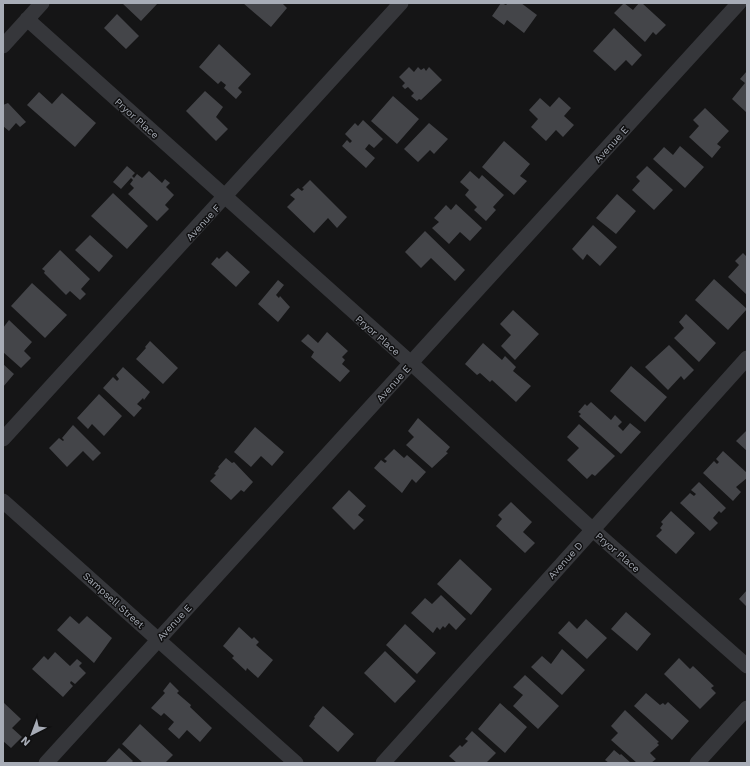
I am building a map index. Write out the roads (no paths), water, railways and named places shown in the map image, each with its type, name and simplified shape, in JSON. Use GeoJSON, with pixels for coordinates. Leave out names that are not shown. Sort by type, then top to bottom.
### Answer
{"type":"FeatureCollection","features":[{"type":"Feature","properties":{"kind":"street"},"geometry":{"type":"LineString","coordinates":[[3,46],[42,3]]}},
{"type":"Feature","properties":{"kind":"street","name":"Avenue F"},"geometry":{"type":"LineString","coordinates":[[3,439],[225,198],[401,3]]}},
{"type":"Feature","properties":{"kind":"street","name":"Avenue E"},"geometry":{"type":"LineString","coordinates":[[46,763],[738,3]]}},
{"type":"Feature","properties":{"kind":"street","name":"Pryor Place"},"geometry":{"type":"LineString","coordinates":[[28,19],[225,198],[411,363],[593,530],[747,666]]}},
{"type":"Feature","properties":{"kind":"street","name":"Avenue D"},"geometry":{"type":"LineString","coordinates":[[383,763],[747,358]]}},
{"type":"Feature","properties":{"kind":"street","name":"Sampsell Street"},"geometry":{"type":"LineString","coordinates":[[3,501],[296,763]]}},
{"type":"Feature","properties":{"kind":"street"},"geometry":{"type":"LineString","coordinates":[[697,763],[747,708]]}}]}
